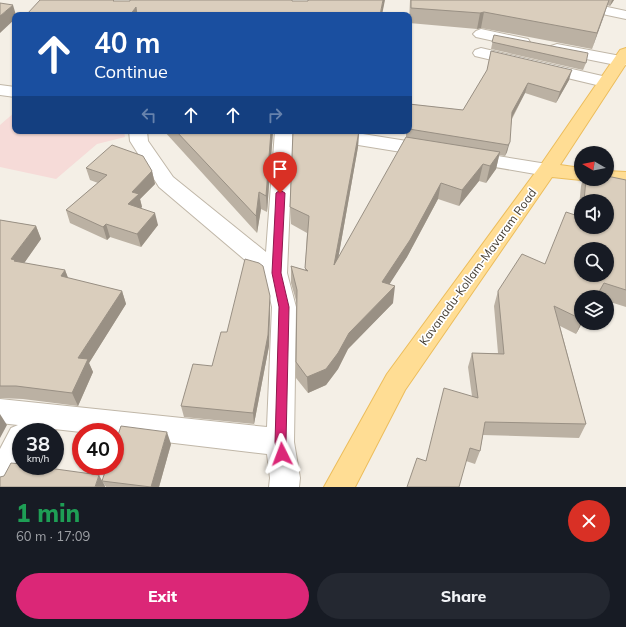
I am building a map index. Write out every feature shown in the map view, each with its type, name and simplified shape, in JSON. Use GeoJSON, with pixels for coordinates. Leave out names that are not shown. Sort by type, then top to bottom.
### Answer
{"type":"FeatureCollection","features":[{"type":"Feature","properties":{"kind":"main road","name":"Kavanadu-Kollam-Mavaram Road"},"geometry":{"type":"LineString","coordinates":[[339,487],[396,382],[547,170],[605,82],[624,57]]}},
{"type":"Feature","properties":{"kind":"main road"},"geometry":{"type":"LineString","coordinates":[[547,170],[574,173]]}},
{"type":"Feature","properties":{"kind":"main road"},"geometry":{"type":"LineString","coordinates":[[614,178],[626,180]]}},
{"type":"Feature","properties":{"kind":"street"},"geometry":{"type":"LineString","coordinates":[[555,0],[626,15]]}},
{"type":"Feature","properties":{"kind":"street"},"geometry":{"type":"LineString","coordinates":[[481,34],[540,45],[624,57]]}},
{"type":"Feature","properties":{"kind":"street"},"geometry":{"type":"LineString","coordinates":[[481,53],[605,82]]}},
{"type":"Feature","properties":{"kind":"street"},"geometry":{"type":"LineString","coordinates":[[0,90],[12,92]]}},
{"type":"Feature","properties":{"kind":"street"},"geometry":{"type":"LineString","coordinates":[[138,134],[139,141],[166,182],[276,273]]}},
{"type":"Feature","properties":{"kind":"street"},"geometry":{"type":"LineString","coordinates":[[284,134],[276,273],[284,307],[280,442],[285,478],[284,487]]}},
{"type":"Feature","properties":{"kind":"street"},"geometry":{"type":"LineString","coordinates":[[326,134],[547,170]]}},
{"type":"Feature","properties":{"kind":"street"},"geometry":{"type":"LineString","coordinates":[[0,411],[18,423]]}},
{"type":"Feature","properties":{"kind":"street"},"geometry":{"type":"LineString","coordinates":[[64,430],[280,442]]}},
{"type":"Feature","properties":{"kind":"street"},"geometry":{"type":"LineString","coordinates":[[0,479],[12,455]]}},
{"type":"Feature","properties":{"kind":"shaded area"},"geometry":{"type":"Polygon","coordinates":[[[12,115],[12,134],[124,134],[125,137],[97,144],[56,179],[0,167],[0,125],[12,115]]]}},
{"type":"Feature","properties":{"kind":"building"},"geometry":{"type":"Polygon","coordinates":[[[40,0],[383,0],[381,12],[137,12],[136,7],[132,12],[29,12],[40,0]]]}},
{"type":"Feature","properties":{"kind":"building"},"geometry":{"type":"Polygon","coordinates":[[[411,0],[609,0],[597,33],[484,12],[480,13],[411,8],[411,0]]]}},
{"type":"Feature","properties":{"kind":"building"},"geometry":{"type":"Polygon","coordinates":[[[0,3],[13,5],[0,16],[0,3]]]}},
{"type":"Feature","properties":{"kind":"building"},"geometry":{"type":"Polygon","coordinates":[[[494,35],[588,53],[586,63],[492,42],[494,35]]]}},
{"type":"Feature","properties":{"kind":"building"},"geometry":{"type":"Polygon","coordinates":[[[491,51],[572,70],[560,92],[528,83],[512,112],[510,142],[508,145],[412,129],[412,104],[463,110],[487,70],[491,51]]]}},
{"type":"Feature","properties":{"kind":"building"},"geometry":{"type":"Polygon","coordinates":[[[179,134],[271,134],[266,196],[259,192],[256,216],[179,134]]]}},
{"type":"Feature","properties":{"kind":"building"},"geometry":{"type":"Polygon","coordinates":[[[293,134],[358,134],[334,265],[406,137],[500,152],[490,166],[483,164],[462,190],[441,183],[410,240],[382,282],[395,286],[349,333],[338,353],[326,369],[307,377],[296,362],[297,290],[291,266],[308,271],[305,268],[309,216],[290,207],[293,134]]]}},
{"type":"Feature","properties":{"kind":"building"},"geometry":{"type":"Polygon","coordinates":[[[112,145],[143,156],[152,171],[132,192],[139,194],[128,204],[155,213],[137,234],[106,224],[103,227],[66,210],[107,175],[86,168],[112,145]]]}},
{"type":"Feature","properties":{"kind":"building"},"geometry":{"type":"Polygon","coordinates":[[[614,177],[626,180],[626,290],[604,283],[600,290],[574,290],[574,316],[554,306],[586,424],[485,422],[480,451],[470,448],[459,487],[407,487],[417,458],[426,461],[444,388],[478,398],[472,353],[504,354],[498,291],[522,254],[545,264],[566,212],[574,215],[574,234],[614,234],[614,194],[585,194],[585,186],[614,186],[614,177]]]}},
{"type":"Feature","properties":{"kind":"building"},"geometry":{"type":"Polygon","coordinates":[[[0,220],[36,226],[11,259],[15,260],[14,261],[65,270],[61,276],[122,291],[78,358],[88,359],[72,393],[16,386],[0,386],[0,220]]]}},
{"type":"Feature","properties":{"kind":"building"},"geometry":{"type":"Polygon","coordinates":[[[245,259],[259,263],[263,266],[270,296],[268,335],[253,413],[181,406],[193,364],[212,366],[221,332],[227,332],[245,259]]]}},
{"type":"Feature","properties":{"kind":"building"},"geometry":{"type":"Polygon","coordinates":[[[124,426],[167,432],[151,487],[102,481],[104,475],[124,475],[124,426]]]}},
{"type":"Feature","properties":{"kind":"building"},"geometry":{"type":"Polygon","coordinates":[[[11,463],[12,475],[64,475],[64,470],[72,471],[72,475],[99,475],[95,487],[0,487],[0,477],[4,476],[11,463]]]}},
{"type":"Feature","properties":{"kind":"route"},"geometry":{"type":"LineString","coordinates":[[280,193],[276,273],[284,307],[280,442],[282,454]]}}]}
